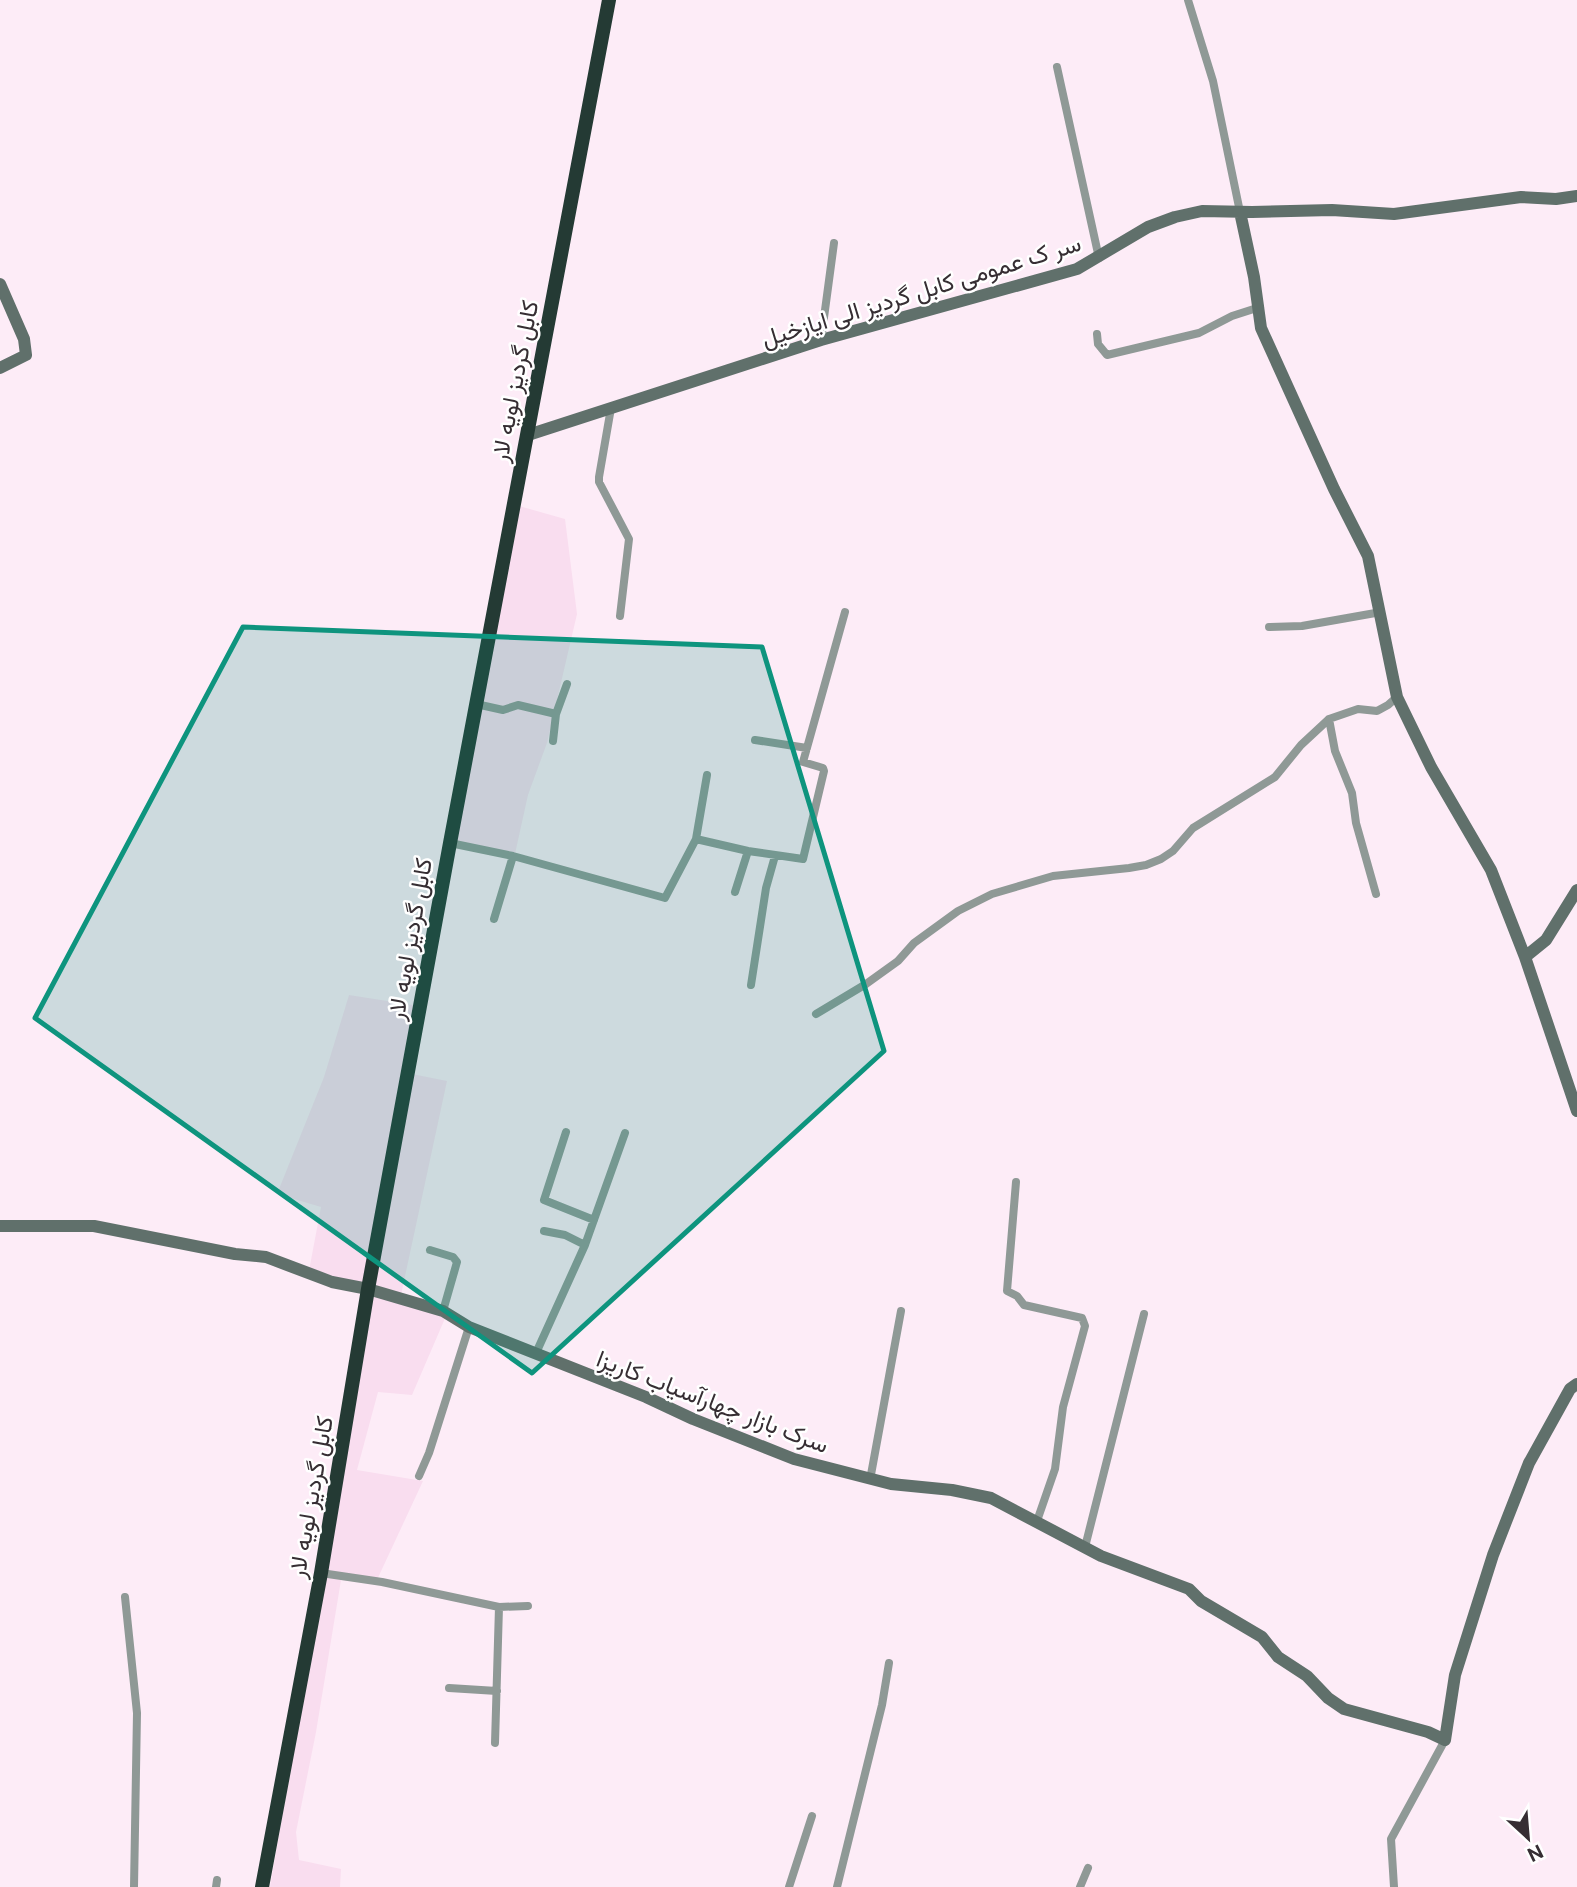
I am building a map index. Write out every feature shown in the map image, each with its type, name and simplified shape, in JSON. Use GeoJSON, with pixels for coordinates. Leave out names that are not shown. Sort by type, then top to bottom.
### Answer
{"type":"FeatureCollection","features":[{"type":"Feature","properties":{"kind":"highway","name":"کابل گردیز لویه لار"},"geometry":{"type":"LineString","coordinates":[[262,1887],[321,1573],[368,1289],[450,843],[609,0]]}},
{"type":"Feature","properties":{"kind":"street"},"geometry":{"type":"LineString","coordinates":[[1188,0],[1213,81],[1266,343],[1368,556],[1397,697],[1431,767],[1491,870],[1525,957],[1577,1111]]}},
{"type":"Feature","properties":{"kind":"street"},"geometry":{"type":"LineString","coordinates":[[1057,67],[1099,258]]}},
{"type":"Feature","properties":{"kind":"street","name":"سر ک عمومی کابل گردیز الی ایازخیل"},"geometry":{"type":"LineString","coordinates":[[527,435],[821,340],[1077,269],[1148,227],[1175,217],[1202,211],[1332,210],[1394,214],[1521,197],[1556,199],[1577,196]]}},
{"type":"Feature","properties":{"kind":"street"},"geometry":{"type":"LineString","coordinates":[[821,340],[834,243]]}},
{"type":"Feature","properties":{"kind":"street"},"geometry":{"type":"LineString","coordinates":[[0,284],[24,339],[26,355],[0,368]]}},
{"type":"Feature","properties":{"kind":"street"},"geometry":{"type":"LineString","coordinates":[[1097,334],[1098,344],[1107,355],[1199,332],[1231,316],[1260,307]]}},
{"type":"Feature","properties":{"kind":"street"},"geometry":{"type":"LineString","coordinates":[[611,408],[599,477],[629,539],[620,616]]}},
{"type":"Feature","properties":{"kind":"street"},"geometry":{"type":"LineString","coordinates":[[696,839],[748,851],[803,859],[824,771],[803,763],[845,612]]}},
{"type":"Feature","properties":{"kind":"street"},"geometry":{"type":"LineString","coordinates":[[1269,627],[1302,626],[1381,612]]}},
{"type":"Feature","properties":{"kind":"street"},"geometry":{"type":"LineString","coordinates":[[552,741],[556,714],[566,684]]}},
{"type":"Feature","properties":{"kind":"street"},"geometry":{"type":"LineString","coordinates":[[816,1014],[866,985],[898,961],[914,943],[958,911],[992,894],[1053,876],[1129,868],[1161,859],[1173,851],[1193,828],[1275,777],[1301,745],[1329,719],[1358,709],[1377,710],[1397,697]]}},
{"type":"Feature","properties":{"kind":"street"},"geometry":{"type":"LineString","coordinates":[[477,704],[503,710],[517,705],[556,714]]}},
{"type":"Feature","properties":{"kind":"street"},"geometry":{"type":"LineString","coordinates":[[1329,719],[1335,751],[1352,793],[1356,823],[1376,894]]}},
{"type":"Feature","properties":{"kind":"street"},"geometry":{"type":"LineString","coordinates":[[755,740],[807,748]]}},
{"type":"Feature","properties":{"kind":"street"},"geometry":{"type":"LineString","coordinates":[[450,843],[513,856],[665,898],[696,839],[707,775]]}},
{"type":"Feature","properties":{"kind":"street"},"geometry":{"type":"LineString","coordinates":[[735,892],[748,851]]}},
{"type":"Feature","properties":{"kind":"street"},"geometry":{"type":"LineString","coordinates":[[494,919],[513,856]]}},
{"type":"Feature","properties":{"kind":"street"},"geometry":{"type":"LineString","coordinates":[[751,985],[766,888],[775,856]]}},
{"type":"Feature","properties":{"kind":"street"},"geometry":{"type":"LineString","coordinates":[[1525,957],[1546,940],[1577,890]]}},
{"type":"Feature","properties":{"kind":"street"},"geometry":{"type":"LineString","coordinates":[[566,1132],[544,1200],[594,1220]]}},
{"type":"Feature","properties":{"kind":"street"},"geometry":{"type":"LineString","coordinates":[[536,1353],[585,1245],[625,1133]]}},
{"type":"Feature","properties":{"kind":"street"},"geometry":{"type":"LineString","coordinates":[[1016,1182],[1007,1292],[1017,1296],[1024,1305],[1082,1318],[1085,1326],[1063,1407],[1055,1469],[1037,1521]]}},
{"type":"Feature","properties":{"kind":"street","name":"سرک بازار چهارآسیاب کاریزا"},"geometry":{"type":"LineString","coordinates":[[0,1226],[94,1226],[235,1254],[266,1256],[332,1282],[368,1289],[443,1311],[469,1327],[794,1459],[870,1480],[952,1490],[991,1498],[1101,1556],[1189,1589],[1201,1601],[1262,1637],[1278,1657],[1307,1676],[1343,1709],[1428,1732],[1445,1740]]}},
{"type":"Feature","properties":{"kind":"street"},"geometry":{"type":"LineString","coordinates":[[544,1231],[565,1235],[585,1245]]}},
{"type":"Feature","properties":{"kind":"street"},"geometry":{"type":"LineString","coordinates":[[430,1250],[453,1257],[457,1262],[443,1311]]}},
{"type":"Feature","properties":{"kind":"street"},"geometry":{"type":"LineString","coordinates":[[870,1480],[901,1311]]}},
{"type":"Feature","properties":{"kind":"street"},"geometry":{"type":"LineString","coordinates":[[1085,1547],[1144,1314]]}},
{"type":"Feature","properties":{"kind":"street"},"geometry":{"type":"LineString","coordinates":[[419,1476],[469,1327]]}},
{"type":"Feature","properties":{"kind":"street"},"geometry":{"type":"LineString","coordinates":[[1394,1887],[1391,1839],[1445,1740],[1455,1675],[1493,1555],[1529,1463],[1570,1390],[1577,1384]]}},
{"type":"Feature","properties":{"kind":"street"},"geometry":{"type":"LineString","coordinates":[[321,1573],[382,1582],[499,1607],[528,1606]]}},
{"type":"Feature","properties":{"kind":"street"},"geometry":{"type":"LineString","coordinates":[[125,1597],[137,1713],[134,1887]]}},
{"type":"Feature","properties":{"kind":"street"},"geometry":{"type":"LineString","coordinates":[[495,1743],[499,1607]]}},
{"type":"Feature","properties":{"kind":"street"},"geometry":{"type":"LineString","coordinates":[[837,1887],[879,1719],[889,1663]]}},
{"type":"Feature","properties":{"kind":"street"},"geometry":{"type":"LineString","coordinates":[[449,1688],[497,1691]]}},
{"type":"Feature","properties":{"kind":"street"},"geometry":{"type":"LineString","coordinates":[[789,1887],[812,1816]]}},
{"type":"Feature","properties":{"kind":"street"},"geometry":{"type":"LineString","coordinates":[[1080,1887],[1088,1868]]}},
{"type":"Feature","properties":{"kind":"highlighted area"},"geometry":{"type":"Polygon","coordinates":[[[243,627],[762,647],[884,1051],[532,1373],[35,1018],[243,627]]]}},
{"type":"Feature","properties":{"kind":"shaded area"},"geometry":{"type":"Polygon","coordinates":[[[519,506],[565,519],[577,614],[547,743],[528,795],[515,854],[452,847],[519,506]]]}},
{"type":"Feature","properties":{"kind":"shaded area"},"geometry":{"type":"Polygon","coordinates":[[[349,995],[413,1005],[362,1291],[308,1276],[321,1207],[277,1194],[324,1077],[349,995]]]}},
{"type":"Feature","properties":{"kind":"shaded area"},"geometry":{"type":"Polygon","coordinates":[[[412,1074],[447,1081],[401,1295],[446,1316],[412,1395],[378,1392],[357,1470],[423,1481],[376,1582],[341,1580],[316,1732],[296,1832],[299,1860],[341,1869],[340,1887],[270,1887],[412,1074]]]}}]}
